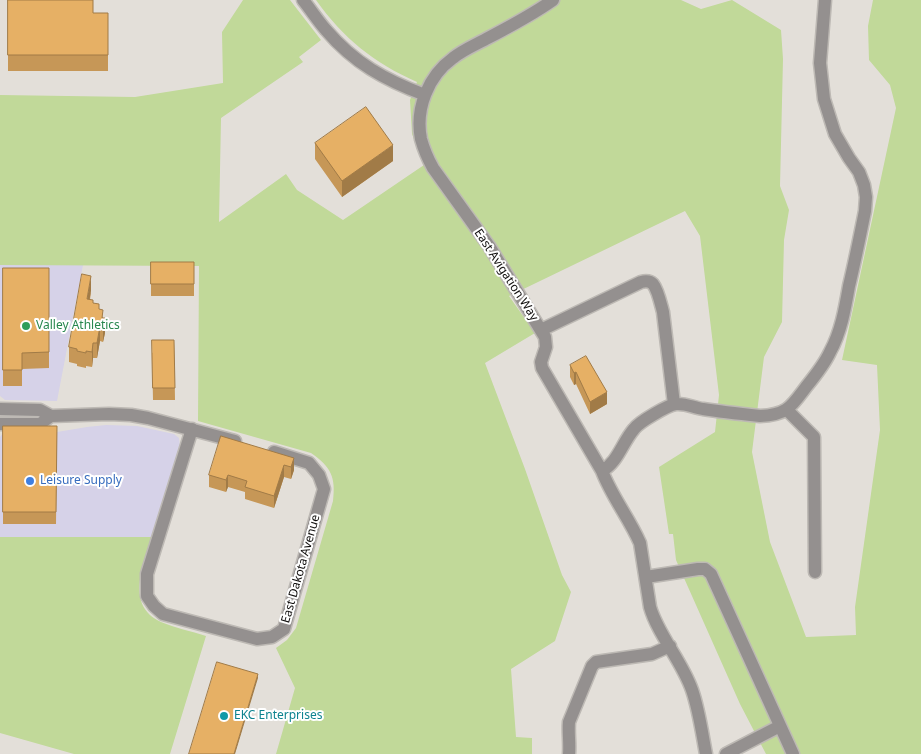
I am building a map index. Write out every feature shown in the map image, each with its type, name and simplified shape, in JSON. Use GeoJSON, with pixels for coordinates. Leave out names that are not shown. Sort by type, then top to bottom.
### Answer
{"type":"FeatureCollection","features":[{"type":"Feature","properties":{"kind":"street"},"geometry":{"type":"LineString","coordinates":[[303,0],[326,30],[349,54],[385,78],[425,95]]}},
{"type":"Feature","properties":{"kind":"street","name":"East Avigation Way"},"geometry":{"type":"LineString","coordinates":[[553,0],[519,22],[454,56],[444,65],[436,74],[425,95],[421,109],[421,139],[426,154],[443,182],[489,246],[545,337],[546,347],[541,362],[542,368],[602,471],[609,488],[640,543],[653,617],[692,690],[706,754]]}},
{"type":"Feature","properties":{"kind":"street"},"geometry":{"type":"LineString","coordinates":[[602,471],[613,463],[636,426],[674,404],[760,416],[780,414],[787,410],[820,370],[831,352],[843,316],[865,211],[866,197],[859,172],[835,134],[824,99],[820,63],[825,0]]}},
{"type":"Feature","properties":{"kind":"street"},"geometry":{"type":"LineString","coordinates":[[541,330],[641,282],[648,281],[653,284],[660,300],[674,404]]}},
{"type":"Feature","properties":{"kind":"street"},"geometry":{"type":"LineString","coordinates":[[0,409],[40,410],[51,416],[131,415],[245,444]]}},
{"type":"Feature","properties":{"kind":"street"},"geometry":{"type":"LineString","coordinates":[[787,410],[814,437],[815,572]]}},
{"type":"Feature","properties":{"kind":"street"},"geometry":{"type":"LineString","coordinates":[[0,424],[40,424],[51,416]]}},
{"type":"Feature","properties":{"kind":"street","name":"East Dakota Avenue"},"geometry":{"type":"LineString","coordinates":[[192,429],[147,574],[147,596],[163,614],[257,639],[272,637],[284,629],[324,489],[319,475],[309,462],[263,449]]}},
{"type":"Feature","properties":{"kind":"street"},"geometry":{"type":"LineString","coordinates":[[646,577],[698,568],[705,569],[711,574],[793,754]]}},
{"type":"Feature","properties":{"kind":"street"},"geometry":{"type":"LineString","coordinates":[[569,754],[569,722],[592,666],[596,662],[652,654],[670,646]]}},
{"type":"Feature","properties":{"kind":"street"},"geometry":{"type":"LineString","coordinates":[[726,754],[780,726]]}},
{"type":"Feature","properties":{"kind":"shaded area"},"geometry":{"type":"Polygon","coordinates":[[[0,265],[83,265],[57,401],[5,400],[0,396],[0,265]]]}},
{"type":"Feature","properties":{"kind":"shaded area"},"geometry":{"type":"Polygon","coordinates":[[[106,425],[137,426],[174,434],[179,438],[180,446],[152,537],[0,537],[0,437],[3,433],[57,432],[106,425]]]}},
{"type":"Feature","properties":{"kind":"green space"},"geometry":{"type":"Polygon","coordinates":[[[243,0],[290,0],[321,40],[299,57],[303,62],[221,118],[219,222],[286,174],[297,190],[343,220],[424,165],[412,134],[410,100],[417,82],[387,67],[360,48],[326,14],[316,0],[681,0],[701,9],[732,0],[781,30],[783,59],[780,186],[789,210],[784,240],[782,322],[764,357],[752,452],[770,542],[806,637],[856,635],[855,607],[880,430],[877,365],[842,360],[896,108],[890,85],[869,60],[868,26],[873,0],[921,0],[921,754],[766,754],[740,704],[676,560],[673,534],[669,534],[659,467],[715,432],[719,395],[700,236],[685,211],[509,296],[535,333],[485,363],[562,575],[571,592],[555,641],[511,669],[516,737],[532,738],[532,754],[276,754],[295,688],[276,648],[287,640],[296,628],[333,501],[334,485],[331,473],[311,453],[198,421],[199,266],[0,265],[0,95],[135,97],[223,83],[222,32],[243,0]]]}},
{"type":"Feature","properties":{"kind":"green space"},"geometry":{"type":"Polygon","coordinates":[[[0,537],[152,537],[141,572],[140,595],[143,606],[150,615],[161,622],[206,636],[170,754],[74,754],[0,733],[0,537]]]}},
{"type":"Feature","properties":{"kind":"building"},"geometry":{"type":"Polygon","coordinates":[[[8,0],[93,0],[93,13],[108,13],[108,55],[8,55],[8,0]]]}},
{"type":"Feature","properties":{"kind":"building"},"geometry":{"type":"Polygon","coordinates":[[[366,107],[393,145],[342,181],[315,143],[366,107]]]}},
{"type":"Feature","properties":{"kind":"building"},"geometry":{"type":"Polygon","coordinates":[[[151,262],[194,262],[194,284],[151,284],[151,262]]]}},
{"type":"Feature","properties":{"kind":"building","name":"Valley Athletics"},"geometry":{"type":"Polygon","coordinates":[[[3,268],[49,268],[49,352],[22,353],[22,370],[3,370],[3,268]]]}},
{"type":"Feature","properties":{"kind":"building"},"geometry":{"type":"Polygon","coordinates":[[[82,274],[91,276],[87,299],[99,304],[99,309],[103,310],[102,318],[105,318],[103,327],[100,326],[97,343],[93,343],[92,352],[86,351],[86,353],[69,347],[82,274]]]}},
{"type":"Feature","properties":{"kind":"building"},"geometry":{"type":"Polygon","coordinates":[[[152,340],[174,340],[175,388],[153,388],[152,340]]]}},
{"type":"Feature","properties":{"kind":"building"},"geometry":{"type":"Polygon","coordinates":[[[586,356],[607,392],[590,402],[576,372],[574,373],[570,365],[586,356]]]}},
{"type":"Feature","properties":{"kind":"building","name":"Leisure Supply"},"geometry":{"type":"Polygon","coordinates":[[[3,426],[57,426],[56,512],[3,512],[3,426]]]}},
{"type":"Feature","properties":{"kind":"building"},"geometry":{"type":"Polygon","coordinates":[[[221,436],[294,458],[291,467],[284,465],[274,496],[245,487],[247,481],[228,475],[226,480],[209,475],[221,436]]]}},
{"type":"Feature","properties":{"kind":"building","name":"EKC Enterprises"},"geometry":{"type":"Polygon","coordinates":[[[217,662],[258,674],[234,754],[189,754],[217,662]]]}},
{"type":"Feature","properties":{"kind":"place","name":"Valley Athletics"},"geometry":{"type":"Point","coordinates":[26,326]}},
{"type":"Feature","properties":{"kind":"place","name":"Leisure Supply"},"geometry":{"type":"Point","coordinates":[30,481]}},
{"type":"Feature","properties":{"kind":"place","name":"EKC Enterprises"},"geometry":{"type":"Point","coordinates":[224,716]}}]}
